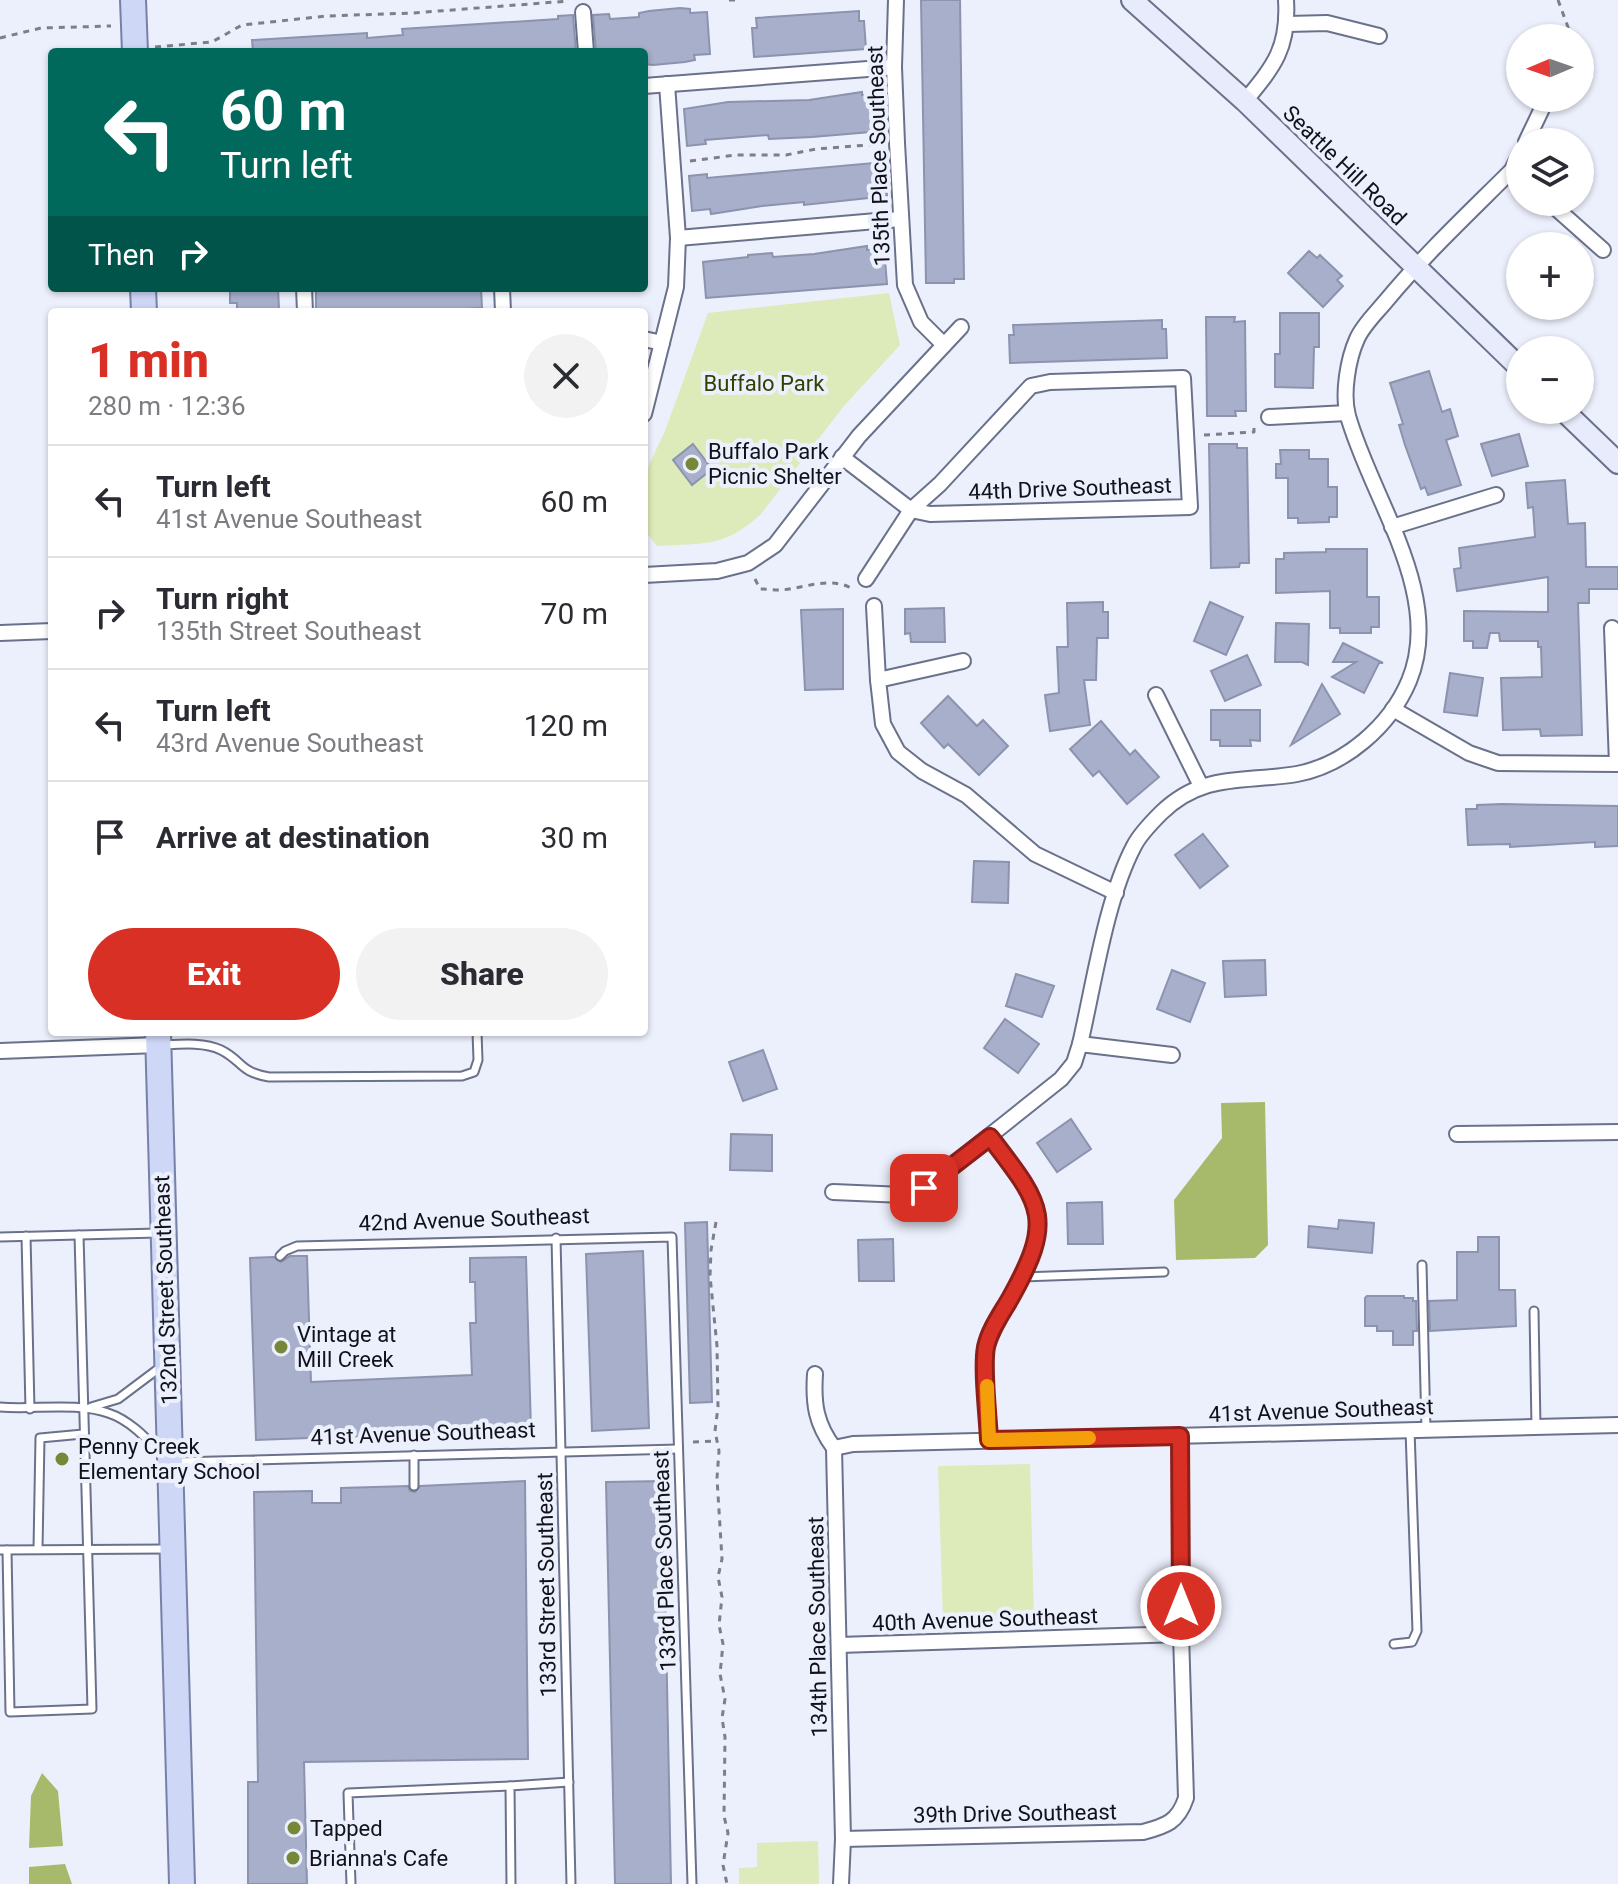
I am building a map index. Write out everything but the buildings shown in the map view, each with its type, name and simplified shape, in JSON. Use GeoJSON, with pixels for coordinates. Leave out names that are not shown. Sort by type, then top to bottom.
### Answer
{"type":"FeatureCollection","features":[{"type":"Feature","properties":{"kind":"main road"},"geometry":{"type":"LineString","coordinates":[[133,0],[135,42]]}},
{"type":"Feature","properties":{"kind":"main road","name":"Seattle Hill Road"},"geometry":{"type":"LineString","coordinates":[[1132,0],[1245,101],[1506,354]]}},
{"type":"Feature","properties":{"kind":"main road"},"geometry":{"type":"LineString","coordinates":[[1578,424],[1618,463]]}},
{"type":"Feature","properties":{"kind":"main road","name":"132nd Street Southeast"},"geometry":{"type":"LineString","coordinates":[[158,1038],[182,1884]]}},
{"type":"Feature","properties":{"kind":"street","name":"135th Place Southeast"},"geometry":{"type":"LineString","coordinates":[[896,0],[894,67],[905,285],[921,322],[944,345]]}},
{"type":"Feature","properties":{"kind":"street"},"geometry":{"type":"LineString","coordinates":[[1245,101],[1276,63],[1288,24],[1286,0]]}},
{"type":"Feature","properties":{"kind":"street"},"geometry":{"type":"LineString","coordinates":[[580,6],[585,48]]}},
{"type":"Feature","properties":{"kind":"street"},"geometry":{"type":"LineString","coordinates":[[1288,24],[1327,23],[1379,36]]}},
{"type":"Feature","properties":{"kind":"street"},"geometry":{"type":"LineString","coordinates":[[648,86],[894,67]]}},
{"type":"Feature","properties":{"kind":"street"},"geometry":{"type":"LineString","coordinates":[[648,398],[676,287],[678,238],[667,84]]}},
{"type":"Feature","properties":{"kind":"street"},"geometry":{"type":"LineString","coordinates":[[833,1192],[904,1195],[924,1188],[1061,1079],[1074,1063],[1080,1044],[1116,893],[1135,844],[1176,799],[1201,786],[1246,778],[1300,774],[1326,766],[1369,737],[1393,709],[1408,683],[1420,638],[1419,616],[1392,527],[1347,413],[1351,355],[1358,336],[1415,266],[1506,182]]}},
{"type":"Feature","properties":{"kind":"street"},"geometry":{"type":"LineString","coordinates":[[1565,216],[1603,250]]}},
{"type":"Feature","properties":{"kind":"street"},"geometry":{"type":"LineString","coordinates":[[678,238],[900,219]]}},
{"type":"Feature","properties":{"kind":"street"},"geometry":{"type":"LineString","coordinates":[[648,575],[717,571],[748,563],[775,545],[842,457],[961,327]]}},
{"type":"Feature","properties":{"kind":"street"},"geometry":{"type":"LineString","coordinates":[[648,340],[662,343]]}},
{"type":"Feature","properties":{"kind":"street","name":"44th Drive Southeast"},"geometry":{"type":"LineString","coordinates":[[1183,378],[1190,507],[930,514],[911,510],[940,484],[1031,386],[1050,382],[1183,378]]}},
{"type":"Feature","properties":{"kind":"street"},"geometry":{"type":"LineString","coordinates":[[1262,418],[1347,413]]}},
{"type":"Feature","properties":{"kind":"street"},"geometry":{"type":"LineString","coordinates":[[842,457],[911,510],[864,583]]}},
{"type":"Feature","properties":{"kind":"street"},"geometry":{"type":"LineString","coordinates":[[1392,527],[1496,495]]}},
{"type":"Feature","properties":{"kind":"street"},"geometry":{"type":"LineString","coordinates":[[874,606],[883,724],[898,752],[922,771],[966,795],[1035,854],[1116,893]]}},
{"type":"Feature","properties":{"kind":"street"},"geometry":{"type":"LineString","coordinates":[[1393,709],[1469,753],[1498,763],[1618,764],[1612,628]]}},
{"type":"Feature","properties":{"kind":"street"},"geometry":{"type":"LineString","coordinates":[[0,633],[48,631]]}},
{"type":"Feature","properties":{"kind":"street"},"geometry":{"type":"LineString","coordinates":[[878,680],[963,661]]}},
{"type":"Feature","properties":{"kind":"street"},"geometry":{"type":"LineString","coordinates":[[1156,695],[1201,786]]}},
{"type":"Feature","properties":{"kind":"street"},"geometry":{"type":"LineString","coordinates":[[0,1051],[158,1038]]}},
{"type":"Feature","properties":{"kind":"street"},"geometry":{"type":"LineString","coordinates":[[1080,1044],[1172,1055]]}},
{"type":"Feature","properties":{"kind":"street"},"geometry":{"type":"LineString","coordinates":[[1457,1134],[1618,1132]]}},
{"type":"Feature","properties":{"kind":"street"},"geometry":{"type":"LineString","coordinates":[[989,1440],[985,1349],[990,1334],[1022,1277],[1040,1233],[1026,1184],[990,1137]]}},
{"type":"Feature","properties":{"kind":"street","name":"134th Place Southeast"},"geometry":{"type":"LineString","coordinates":[[815,1374],[813,1401],[820,1430],[834,1448],[843,1839],[841,1884]]}},
{"type":"Feature","properties":{"kind":"street","name":"41st Avenue Southeast"},"geometry":{"type":"LineString","coordinates":[[834,1448],[853,1444],[989,1440],[1618,1425]]}},
{"type":"Feature","properties":{"kind":"street"},"geometry":{"type":"LineString","coordinates":[[1180,1436],[1181,1634]]}},
{"type":"Feature","properties":{"kind":"street","name":"40th Avenue Southeast"},"geometry":{"type":"LineString","coordinates":[[839,1645],[1181,1634]]}},
{"type":"Feature","properties":{"kind":"street","name":"39th Drive Southeast"},"geometry":{"type":"LineString","coordinates":[[843,1839],[1143,1832],[1171,1824],[1181,1813],[1186,1798],[1181,1634]]}},
{"type":"Feature","properties":{"kind":"lane"},"geometry":{"type":"LineString","coordinates":[[158,1038],[219,1049],[244,1070],[269,1077],[462,1076],[474,1072],[478,1060],[477,1036]]}},
{"type":"Feature","properties":{"kind":"lane"},"geometry":{"type":"LineString","coordinates":[[0,1237],[162,1232]]}},
{"type":"Feature","properties":{"kind":"lane"},"geometry":{"type":"LineString","coordinates":[[79,1235],[83,1434],[89,1549],[92,1709],[10,1712],[4,1550],[38,1549],[89,1549],[171,1549]]}},
{"type":"Feature","properties":{"kind":"lane"},"geometry":{"type":"LineString","coordinates":[[26,1236],[30,1409]]}},
{"type":"Feature","properties":{"kind":"lane","name":"42nd Avenue Southeast"},"geometry":{"type":"LineString","coordinates":[[280,1256],[297,1246],[672,1237]]}},
{"type":"Feature","properties":{"kind":"lane","name":"133rd Place Southeast"},"geometry":{"type":"LineString","coordinates":[[672,1237],[692,1884]]}},
{"type":"Feature","properties":{"kind":"lane","name":"133rd Street Southeast"},"geometry":{"type":"LineString","coordinates":[[556,1238],[571,1884]]}},
{"type":"Feature","properties":{"kind":"lane"},"geometry":{"type":"LineString","coordinates":[[1422,1265],[1426,1430]]}},
{"type":"Feature","properties":{"kind":"lane"},"geometry":{"type":"LineString","coordinates":[[1022,1277],[1164,1272]]}},
{"type":"Feature","properties":{"kind":"lane"},"geometry":{"type":"LineString","coordinates":[[1534,1311],[1536,1427]]}},
{"type":"Feature","properties":{"kind":"lane"},"geometry":{"type":"LineString","coordinates":[[83,1409],[118,1399],[167,1363]]}},
{"type":"Feature","properties":{"kind":"lane"},"geometry":{"type":"LineString","coordinates":[[0,1407],[83,1409],[107,1413],[131,1425],[169,1462]]}},
{"type":"Feature","properties":{"kind":"lane"},"geometry":{"type":"LineString","coordinates":[[1394,1644],[1412,1642],[1417,1631],[1410,1430]]}},
{"type":"Feature","properties":{"kind":"lane"},"geometry":{"type":"LineString","coordinates":[[38,1549],[40,1438],[83,1434]]}},
{"type":"Feature","properties":{"kind":"lane","name":"41st Avenue Southeast"},"geometry":{"type":"LineString","coordinates":[[169,1462],[678,1449]]}},
{"type":"Feature","properties":{"kind":"lane"},"geometry":{"type":"LineString","coordinates":[[414,1455],[414,1486]]}},
{"type":"Feature","properties":{"kind":"lane"},"geometry":{"type":"LineString","coordinates":[[351,1884],[348,1793],[569,1782]]}},
{"type":"Feature","properties":{"kind":"lane"},"geometry":{"type":"LineString","coordinates":[[510,1786],[511,1884]]}},
{"type":"Feature","properties":{"kind":"path"},"geometry":{"type":"LineString","coordinates":[[729,0],[740,0]]}},
{"type":"Feature","properties":{"kind":"path"},"geometry":{"type":"LineString","coordinates":[[1558,0],[1567,24]]}},
{"type":"Feature","properties":{"kind":"path"},"geometry":{"type":"LineString","coordinates":[[0,38],[41,28],[135,42],[212,42],[242,25],[293,19],[580,6]]}},
{"type":"Feature","properties":{"kind":"path"},"geometry":{"type":"LineString","coordinates":[[673,164],[712,157],[786,155],[816,149],[897,143]]}},
{"type":"Feature","properties":{"kind":"path"},"geometry":{"type":"LineString","coordinates":[[1186,436],[1254,432],[1262,418]]}},
{"type":"Feature","properties":{"kind":"path"},"geometry":{"type":"LineString","coordinates":[[748,563],[760,589],[782,590],[804,584],[843,584],[852,588],[864,583]]}},
{"type":"Feature","properties":{"kind":"path"},"geometry":{"type":"LineString","coordinates":[[716,1222],[710,1276],[717,1346],[718,1407],[715,1431],[719,1451],[717,1478],[722,1559],[718,1577],[722,1597],[719,1625],[723,1644],[720,1674],[725,1699],[722,1718],[725,1737],[724,1816],[728,1833],[723,1865],[727,1884]]}},
{"type":"Feature","properties":{"kind":"green space","name":"Buffalo Park"},"geometry":{"type":"Polygon","coordinates":[[[889,293],[900,345],[843,407],[761,514],[748,525],[713,542],[657,546],[648,535],[648,467],[665,431],[708,313],[889,293]]]}},
{"type":"Feature","properties":{"kind":"green space"},"geometry":{"type":"Polygon","coordinates":[[[1030,1464],[1034,1617],[943,1621],[938,1466],[1030,1464]]]}},
{"type":"Feature","properties":{"kind":"green space"},"geometry":{"type":"Polygon","coordinates":[[[818,1841],[819,1884],[739,1884],[739,1868],[757,1867],[757,1843],[818,1841]]]}},
{"type":"Feature","properties":{"kind":"shaded area"},"geometry":{"type":"Polygon","coordinates":[[[1265,1102],[1268,1245],[1255,1258],[1176,1260],[1174,1200],[1222,1138],[1221,1103],[1265,1102]]]}},
{"type":"Feature","properties":{"kind":"shaded area"},"geometry":{"type":"Polygon","coordinates":[[[42,1773],[58,1791],[63,1846],[29,1848],[31,1796],[42,1773]]]}},
{"type":"Feature","properties":{"kind":"shaded area"},"geometry":{"type":"Polygon","coordinates":[[[65,1864],[72,1884],[29,1884],[29,1867],[65,1864]]]}},
{"type":"Feature","properties":{"kind":"slow traffic"},"geometry":{"type":"LineString","coordinates":[[987,1386],[989,1440],[1089,1438]]}},
{"type":"Feature","properties":{"kind":"place","name":"Buffalo Park Picnic Shelter"},"geometry":{"type":"Point","coordinates":[692,464]}},
{"type":"Feature","properties":{"kind":"place","name":"Vintage at Mill Creek"},"geometry":{"type":"Point","coordinates":[281,1347]}},
{"type":"Feature","properties":{"kind":"place","name":"Penny Creek Elementary School"},"geometry":{"type":"Point","coordinates":[62,1459]}},
{"type":"Feature","properties":{"kind":"place","name":"Tapped"},"geometry":{"type":"Point","coordinates":[294,1828]}},
{"type":"Feature","properties":{"kind":"place","name":"Brianna's Cafe"},"geometry":{"type":"Point","coordinates":[293,1858]}},
{"type":"Feature","properties":{"kind":"route"},"geometry":{"type":"LineString","coordinates":[[924,1188],[990,1137],[1026,1184],[1040,1233],[1028,1266],[990,1334],[985,1349],[989,1440],[1180,1436],[1181,1606]]}}]}
